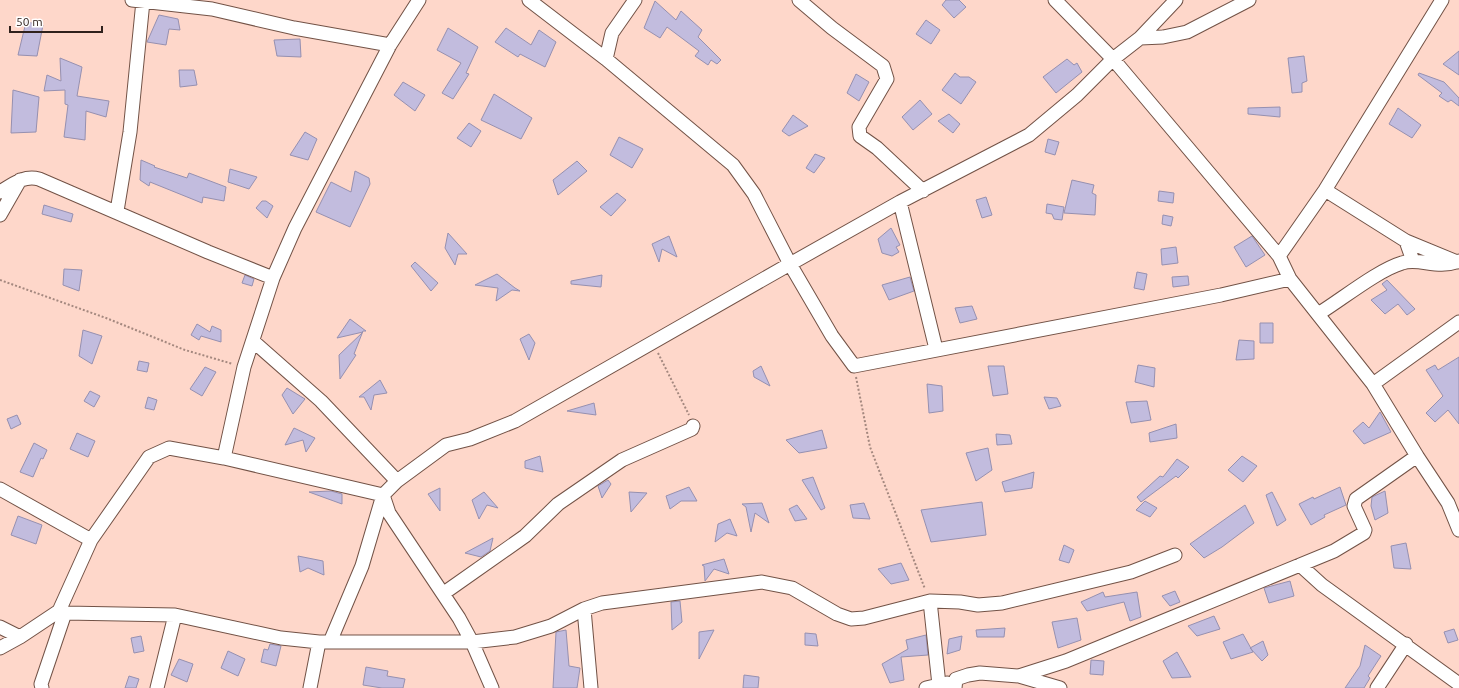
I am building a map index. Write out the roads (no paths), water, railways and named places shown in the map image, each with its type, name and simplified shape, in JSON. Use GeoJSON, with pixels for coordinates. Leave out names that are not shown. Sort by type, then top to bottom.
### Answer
{"type":"FeatureCollection","features":[{"type":"Feature","properties":{"kind":"street"},"geometry":{"type":"LineString","coordinates":[[117,211],[130,132],[138,0],[212,8],[294,28],[390,45]]}},
{"type":"Feature","properties":{"kind":"street"},"geometry":{"type":"LineString","coordinates":[[224,458],[244,367],[273,278],[295,228],[390,45],[419,0]]}},
{"type":"Feature","properties":{"kind":"street"},"geometry":{"type":"LineString","coordinates":[[529,0],[606,59],[733,165],[754,194],[790,264],[832,336],[854,366],[1221,295],[1290,279]]}},
{"type":"Feature","properties":{"kind":"street"},"geometry":{"type":"LineString","coordinates":[[606,59],[612,33],[635,0]]}},
{"type":"Feature","properties":{"kind":"street"},"geometry":{"type":"LineString","coordinates":[[799,0],[832,28],[884,66],[887,79],[859,128],[859,133],[860,136],[877,148],[923,191]]}},
{"type":"Feature","properties":{"kind":"street"},"geometry":{"type":"LineString","coordinates":[[1055,0],[1113,59],[1279,256],[1290,279],[1373,384],[1448,503],[1459,530]]}},
{"type":"Feature","properties":{"kind":"street"},"geometry":{"type":"LineString","coordinates":[[310,688],[324,642],[362,566],[383,495],[397,480],[446,446],[476,437],[515,421],[900,202],[1029,135],[1077,95],[1113,59],[1140,38],[1176,0]]}},
{"type":"Feature","properties":{"kind":"street"},"geometry":{"type":"LineString","coordinates":[[1140,38],[1163,38],[1187,32],[1249,0]]}},
{"type":"Feature","properties":{"kind":"street"},"geometry":{"type":"LineString","coordinates":[[1279,256],[1325,190],[1442,0]]}},
{"type":"Feature","properties":{"kind":"street"},"geometry":{"type":"LineString","coordinates":[[589,46],[612,33]]}},
{"type":"Feature","properties":{"kind":"street"},"geometry":{"type":"LineString","coordinates":[[0,192],[20,180],[30,177],[39,179],[117,211],[208,252],[273,278]]}},
{"type":"Feature","properties":{"kind":"street"},"geometry":{"type":"LineString","coordinates":[[0,215],[20,180]]}},
{"type":"Feature","properties":{"kind":"street"},"geometry":{"type":"LineString","coordinates":[[1325,190],[1406,242],[1458,262]]}},
{"type":"Feature","properties":{"kind":"street"},"geometry":{"type":"LineString","coordinates":[[900,202],[936,349]]}},
{"type":"Feature","properties":{"kind":"street"},"geometry":{"type":"LineString","coordinates":[[1406,242],[1413,261]]}},
{"type":"Feature","properties":{"kind":"street"},"geometry":{"type":"LineString","coordinates":[[1318,314],[1384,271],[1402,263],[1413,261],[1442,265],[1458,262]]}},
{"type":"Feature","properties":{"kind":"street"},"geometry":{"type":"LineString","coordinates":[[1373,384],[1459,322]]}},
{"type":"Feature","properties":{"kind":"street"},"geometry":{"type":"LineString","coordinates":[[253,340],[321,401],[397,480]]}},
{"type":"Feature","properties":{"kind":"street"},"geometry":{"type":"LineString","coordinates":[[444,593],[525,536],[558,504],[622,460],[692,429],[693,426]]}},
{"type":"Feature","properties":{"kind":"street"},"geometry":{"type":"LineString","coordinates":[[42,688],[41,684],[62,612],[91,540],[149,458],[168,448],[224,458],[383,495]]}},
{"type":"Feature","properties":{"kind":"street"},"geometry":{"type":"LineString","coordinates":[[1019,676],[1066,661],[1334,551],[1362,535],[1365,530],[1354,508],[1355,501],[1417,456]]}},
{"type":"Feature","properties":{"kind":"street"},"geometry":{"type":"LineString","coordinates":[[0,489],[91,540]]}},
{"type":"Feature","properties":{"kind":"street"},"geometry":{"type":"LineString","coordinates":[[383,495],[389,513],[444,593],[472,642],[492,688]]}},
{"type":"Feature","properties":{"kind":"street"},"geometry":{"type":"LineString","coordinates":[[0,648],[62,612],[175,615],[281,638],[324,642],[472,642],[515,637],[551,626],[584,609],[602,603],[762,582],[792,588],[837,614],[851,618],[864,618],[930,601],[978,605],[1002,603],[1131,572],[1175,555]]}},
{"type":"Feature","properties":{"kind":"street"},"geometry":{"type":"LineString","coordinates":[[1300,565],[1322,585],[1406,644],[1459,684]]}},
{"type":"Feature","properties":{"kind":"street"},"geometry":{"type":"LineString","coordinates":[[930,601],[933,687],[956,684],[968,675],[980,673],[1019,676],[1060,688]]}},
{"type":"Feature","properties":{"kind":"street"},"geometry":{"type":"LineString","coordinates":[[584,609],[591,688]]}},
{"type":"Feature","properties":{"kind":"street"},"geometry":{"type":"LineString","coordinates":[[157,688],[175,615]]}},
{"type":"Feature","properties":{"kind":"street"},"geometry":{"type":"LineString","coordinates":[[0,627],[20,637]]}},
{"type":"Feature","properties":{"kind":"street"},"geometry":{"type":"LineString","coordinates":[[1378,688],[1406,644]]}}]}
